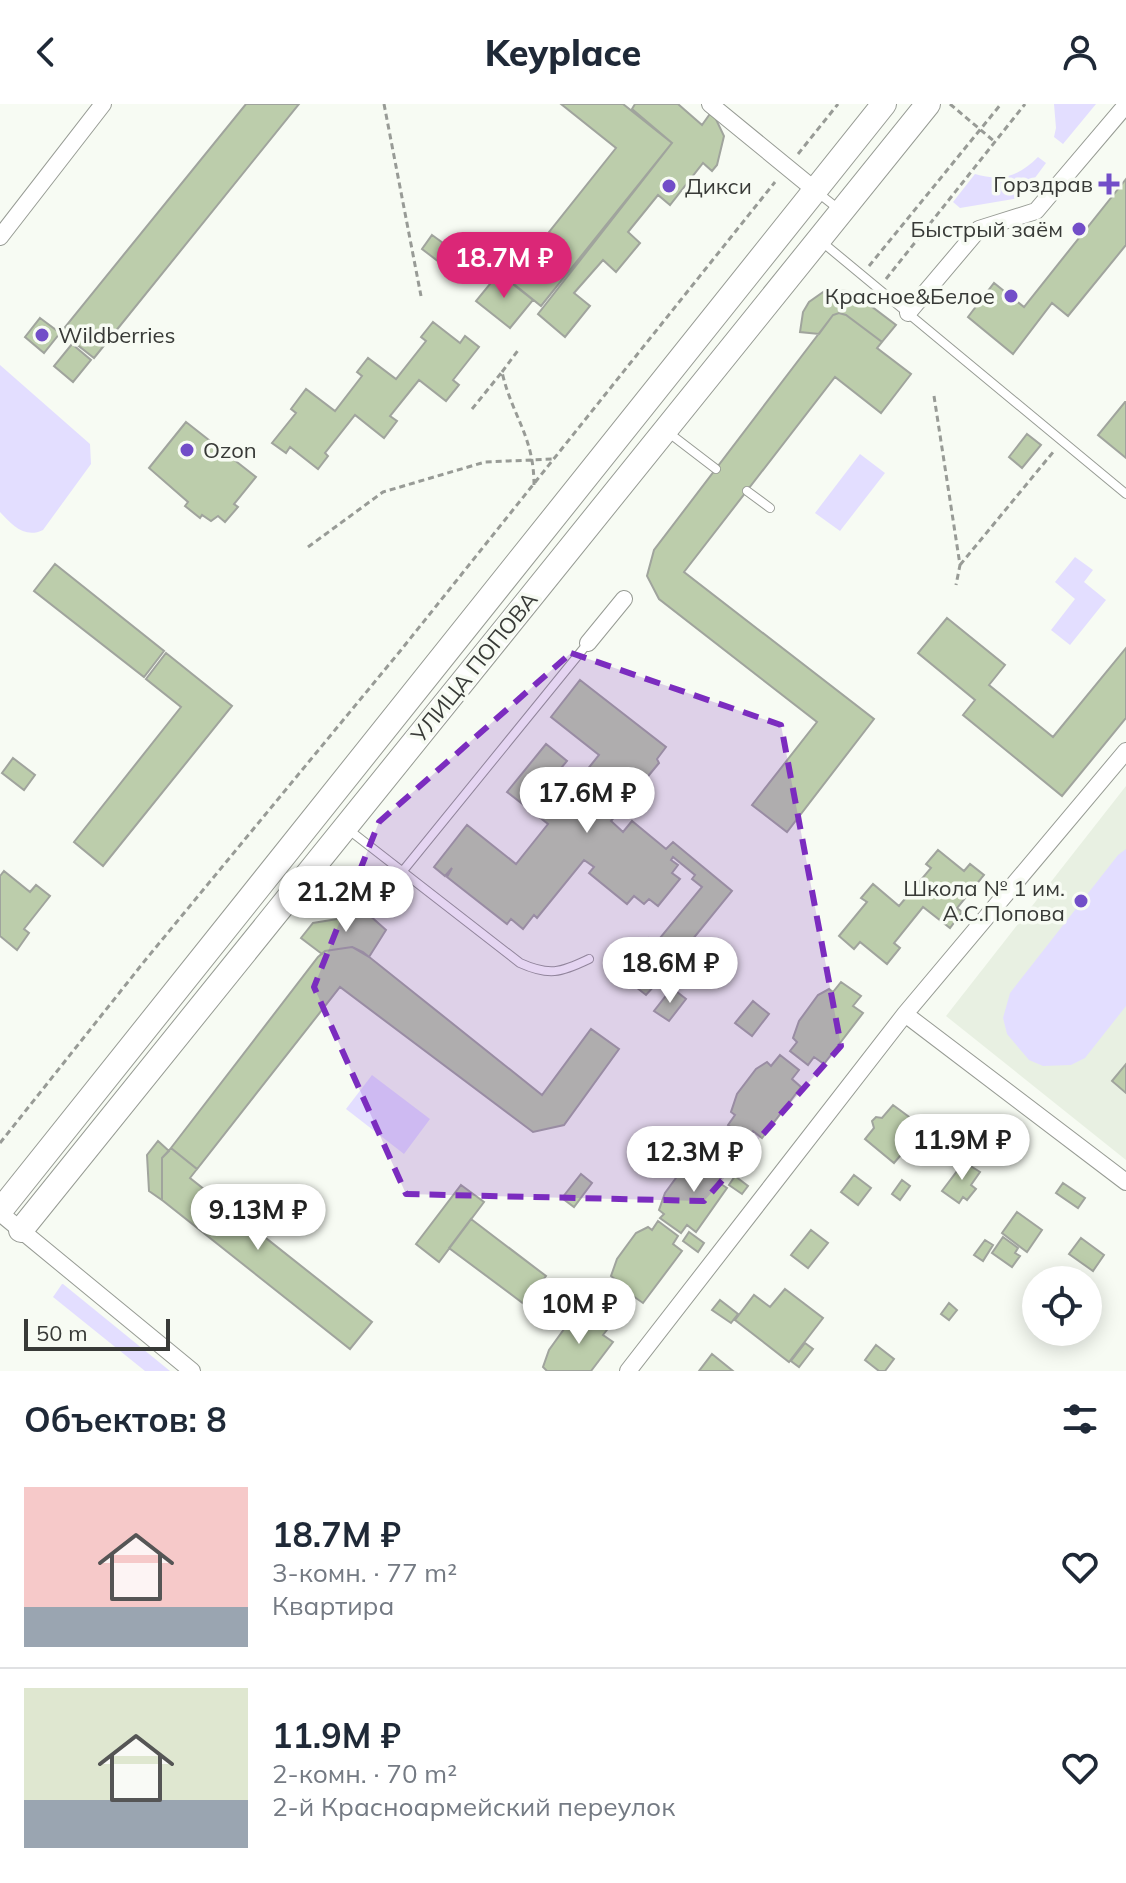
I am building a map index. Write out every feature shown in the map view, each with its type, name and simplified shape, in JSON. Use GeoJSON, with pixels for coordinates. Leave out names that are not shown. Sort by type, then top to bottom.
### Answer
{"type":"FeatureCollection","features":[{"type":"Feature","properties":{"kind":"main road","name":"УЛИЦА ПОПОВА"},"geometry":{"type":"LineString","coordinates":[[0,1212],[884,104]]}},
{"type":"Feature","properties":{"kind":"main road","name":"УЛИЦА ПОПОВА"},"geometry":{"type":"LineString","coordinates":[[21,1230],[928,104]]}},
{"type":"Feature","properties":{"kind":"street"},"geometry":{"type":"LineString","coordinates":[[0,237],[103,104]]}},
{"type":"Feature","properties":{"kind":"street"},"geometry":{"type":"LineString","coordinates":[[710,104],[815,190]]}},
{"type":"Feature","properties":{"kind":"street"},"geometry":{"type":"LineString","coordinates":[[908,313],[979,229],[1036,211],[1126,105]]}},
{"type":"Feature","properties":{"kind":"street"},"geometry":{"type":"LineString","coordinates":[[588,643],[624,599]]}},
{"type":"Feature","properties":{"kind":"street"},"geometry":{"type":"LineString","coordinates":[[628,1371],[905,1014],[1126,751]]}},
{"type":"Feature","properties":{"kind":"street"},"geometry":{"type":"LineString","coordinates":[[905,1014],[1126,1182]]}},
{"type":"Feature","properties":{"kind":"street"},"geometry":{"type":"LineString","coordinates":[[0,1212],[192,1371]]}},
{"type":"Feature","properties":{"kind":"lane"},"geometry":{"type":"LineString","coordinates":[[815,190],[841,212]]}},
{"type":"Feature","properties":{"kind":"lane"},"geometry":{"type":"LineString","coordinates":[[819,240],[1126,494]]}},
{"type":"Feature","properties":{"kind":"lane"},"geometry":{"type":"LineString","coordinates":[[666,430],[716,469]]}},
{"type":"Feature","properties":{"kind":"lane"},"geometry":{"type":"LineString","coordinates":[[747,491],[770,508]]}},
{"type":"Feature","properties":{"kind":"lane"},"geometry":{"type":"LineString","coordinates":[[402,872],[588,643]]}},
{"type":"Feature","properties":{"kind":"lane"},"geometry":{"type":"LineString","coordinates":[[346,827],[520,963],[537,971],[554,973],[589,959]]}},
{"type":"Feature","properties":{"kind":"path"},"geometry":{"type":"LineString","coordinates":[[384,104],[421,296]]}},
{"type":"Feature","properties":{"kind":"path"},"geometry":{"type":"LineString","coordinates":[[0,1143],[147,958],[534,485],[838,104]]}},
{"type":"Feature","properties":{"kind":"path"},"geometry":{"type":"LineString","coordinates":[[950,104],[995,142]]}},
{"type":"Feature","properties":{"kind":"path"},"geometry":{"type":"LineString","coordinates":[[862,276],[1001,104]]}},
{"type":"Feature","properties":{"kind":"path"},"geometry":{"type":"LineString","coordinates":[[878,289],[1025,104]]}},
{"type":"Feature","properties":{"kind":"path"},"geometry":{"type":"LineString","coordinates":[[472,409],[519,349]]}},
{"type":"Feature","properties":{"kind":"path"},"geometry":{"type":"LineString","coordinates":[[502,372],[513,407],[527,435],[534,460],[534,485]]}},
{"type":"Feature","properties":{"kind":"path"},"geometry":{"type":"LineString","coordinates":[[934,396],[960,565],[956,585]]}},
{"type":"Feature","properties":{"kind":"path"},"geometry":{"type":"LineString","coordinates":[[960,565],[1062,441]]}},
{"type":"Feature","properties":{"kind":"path"},"geometry":{"type":"LineString","coordinates":[[308,547],[383,492],[485,462],[554,459]]}},
{"type":"Feature","properties":{"kind":"highlighted area"},"geometry":{"type":"Polygon","coordinates":[[[571,653],[781,725],[841,1046],[704,1201],[406,1194],[314,987],[379,822],[571,653]]]}},
{"type":"Feature","properties":{"kind":"shaded area"},"geometry":{"type":"Polygon","coordinates":[[[1054,104],[1096,104],[1063,144],[1054,137],[1054,104]]]}},
{"type":"Feature","properties":{"kind":"shaded area"},"geometry":{"type":"Polygon","coordinates":[[[1038,157],[1046,163],[1020,198],[960,208],[953,202],[975,174],[1010,176],[1038,157]]]}},
{"type":"Feature","properties":{"kind":"shaded area"},"geometry":{"type":"Polygon","coordinates":[[[0,365],[90,444],[91,464],[43,530],[36,532],[19,529],[0,512],[0,365]]]}},
{"type":"Feature","properties":{"kind":"shaded area"},"geometry":{"type":"Polygon","coordinates":[[[860,454],[885,473],[840,531],[815,513],[860,454]]]}},
{"type":"Feature","properties":{"kind":"shaded area"},"geometry":{"type":"Polygon","coordinates":[[[1075,557],[1093,570],[1084,582],[1106,600],[1070,645],[1051,630],[1075,599],[1055,582],[1075,557]]]}},
{"type":"Feature","properties":{"kind":"shaded area","name":"Школа № 1 им. А.С.Попова"},"geometry":{"type":"Polygon","coordinates":[[[1126,786],[1126,1160],[946,1016],[1126,786]]]}},
{"type":"Feature","properties":{"kind":"shaded area"},"geometry":{"type":"Polygon","coordinates":[[[1126,849],[1126,1006],[1085,1058],[1071,1065],[1043,1066],[1029,1060],[1007,1034],[1003,1018],[1010,993],[1118,855],[1126,849]]]}},
{"type":"Feature","properties":{"kind":"shaded area"},"geometry":{"type":"Polygon","coordinates":[[[372,1075],[430,1119],[404,1154],[346,1109],[372,1075]]]}},
{"type":"Feature","properties":{"kind":"shaded area"},"geometry":{"type":"Polygon","coordinates":[[[62,1284],[170,1371],[145,1371],[53,1297],[62,1284]]]}},
{"type":"Feature","properties":{"kind":"building"},"geometry":{"type":"Polygon","coordinates":[[[246,104],[299,104],[94,358],[61,332],[246,104]]]}},
{"type":"Feature","properties":{"kind":"building"},"geometry":{"type":"Polygon","coordinates":[[[561,104],[623,104],[672,143],[541,306],[510,281],[616,148],[561,104]]]}},
{"type":"Feature","properties":{"kind":"building"},"geometry":{"type":"Polygon","coordinates":[[[635,104],[678,104],[702,125],[712,111],[724,136],[717,165],[712,171],[703,163],[670,205],[658,195],[628,232],[640,243],[616,272],[603,260],[574,293],[590,306],[565,337],[538,314],[672,143],[632,109],[635,104]]]}},
{"type":"Feature","properties":{"kind":"building"},"geometry":{"type":"Polygon","coordinates":[[[1126,179],[1126,245],[1068,316],[1052,303],[1013,354],[968,317],[994,283],[1024,307],[1126,179]]]}},
{"type":"Feature","properties":{"kind":"building"},"geometry":{"type":"Polygon","coordinates":[[[432,235],[454,251],[443,265],[422,249],[432,235]]]}},
{"type":"Feature","properties":{"kind":"building"},"geometry":{"type":"Polygon","coordinates":[[[499,273],[533,300],[510,328],[476,301],[499,273]]]}},
{"type":"Feature","properties":{"kind":"building"},"geometry":{"type":"Polygon","coordinates":[[[826,290],[855,294],[896,325],[882,342],[839,313],[833,315],[819,334],[800,332],[803,312],[809,302],[826,290]]]}},
{"type":"Feature","properties":{"kind":"building"},"geometry":{"type":"Polygon","coordinates":[[[839,313],[882,342],[877,348],[911,374],[881,413],[835,377],[684,572],[874,719],[787,832],[752,805],[817,722],[659,599],[647,576],[654,550],[833,315],[839,313]]]}},
{"type":"Feature","properties":{"kind":"building","name":"Wildberries"},"geometry":{"type":"Polygon","coordinates":[[[40,318],[60,333],[44,353],[25,337],[40,318]]]}},
{"type":"Feature","properties":{"kind":"building"},"geometry":{"type":"Polygon","coordinates":[[[433,322],[460,343],[465,336],[479,347],[453,380],[459,385],[446,401],[419,380],[390,416],[397,421],[384,438],[355,415],[325,453],[328,456],[318,469],[290,447],[286,453],[272,443],[296,413],[291,409],[306,389],[335,411],[362,376],[357,372],[368,358],[396,379],[426,341],[421,337],[433,322]]]}},
{"type":"Feature","properties":{"kind":"building"},"geometry":{"type":"Polygon","coordinates":[[[72,344],[91,360],[73,382],[54,366],[72,344]]]}},
{"type":"Feature","properties":{"kind":"building"},"geometry":{"type":"Polygon","coordinates":[[[1126,402],[1126,458],[1098,435],[1126,402]]]}},
{"type":"Feature","properties":{"kind":"building"},"geometry":{"type":"Polygon","coordinates":[[[186,422],[256,477],[234,504],[238,507],[225,522],[218,516],[211,521],[202,515],[200,518],[185,506],[188,502],[149,468],[186,422]]]}},
{"type":"Feature","properties":{"kind":"building"},"geometry":{"type":"Polygon","coordinates":[[[1027,434],[1041,445],[1022,468],[1009,457],[1027,434]]]}},
{"type":"Feature","properties":{"kind":"building"},"geometry":{"type":"Polygon","coordinates":[[[55,564],[164,651],[144,677],[34,591],[55,564]]]}},
{"type":"Feature","properties":{"kind":"building"},"geometry":{"type":"Polygon","coordinates":[[[947,618],[1005,665],[989,685],[1053,737],[1126,648],[1126,718],[1062,796],[963,715],[975,700],[918,653],[947,618]]]}},
{"type":"Feature","properties":{"kind":"building"},"geometry":{"type":"Polygon","coordinates":[[[166,653],[232,706],[103,866],[74,842],[181,707],[146,679],[166,653]]]}},
{"type":"Feature","properties":{"kind":"building"},"geometry":{"type":"Polygon","coordinates":[[[580,680],[666,747],[657,759],[659,763],[611,821],[623,832],[632,821],[666,849],[673,842],[732,891],[657,983],[630,962],[649,938],[656,943],[702,887],[692,879],[695,875],[673,857],[671,860],[678,865],[672,873],[680,879],[658,906],[649,899],[644,904],[634,896],[627,904],[589,873],[594,867],[584,860],[537,918],[534,915],[523,929],[511,919],[507,924],[447,877],[452,868],[445,876],[434,867],[467,825],[516,864],[548,824],[507,792],[546,744],[567,761],[561,768],[578,781],[599,755],[551,717],[580,680]]]}},
{"type":"Feature","properties":{"kind":"building"},"geometry":{"type":"Polygon","coordinates":[[[13,758],[35,775],[24,790],[2,773],[13,758]]]}},
{"type":"Feature","properties":{"kind":"building"},"geometry":{"type":"Polygon","coordinates":[[[938,850],[964,871],[970,864],[984,875],[957,908],[962,912],[950,928],[923,907],[894,943],[900,948],[887,964],[860,942],[854,949],[839,936],[867,902],[861,898],[873,884],[899,906],[931,868],[926,864],[938,850]]]}},
{"type":"Feature","properties":{"kind":"building"},"geometry":{"type":"Polygon","coordinates":[[[4,871],[30,892],[36,885],[50,896],[24,929],[29,933],[17,950],[0,936],[0,876],[4,871]]]}},
{"type":"Feature","properties":{"kind":"building"},"geometry":{"type":"Polygon","coordinates":[[[368,914],[386,930],[369,957],[352,947],[322,954],[301,938],[313,923],[368,914]]]}},
{"type":"Feature","properties":{"kind":"building"},"geometry":{"type":"Polygon","coordinates":[[[352,947],[363,952],[542,1095],[591,1029],[619,1049],[564,1125],[533,1132],[340,987],[197,1169],[171,1148],[318,957],[325,951],[352,947]]]}},
{"type":"Feature","properties":{"kind":"building"},"geometry":{"type":"Polygon","coordinates":[[[640,972],[655,985],[646,995],[631,983],[640,972]]]}},
{"type":"Feature","properties":{"kind":"building"},"geometry":{"type":"Polygon","coordinates":[[[841,982],[861,996],[853,1006],[863,1013],[824,1064],[814,1057],[808,1065],[790,1051],[797,1042],[793,1038],[799,1021],[818,995],[829,989],[833,992],[841,982]]]}},
{"type":"Feature","properties":{"kind":"building"},"geometry":{"type":"Polygon","coordinates":[[[672,988],[686,999],[669,1021],[654,1011],[672,988]]]}},
{"type":"Feature","properties":{"kind":"building"},"geometry":{"type":"Polygon","coordinates":[[[753,1001],[769,1014],[752,1036],[735,1023],[753,1001]]]}},
{"type":"Feature","properties":{"kind":"building"},"geometry":{"type":"Polygon","coordinates":[[[780,1055],[799,1070],[792,1079],[801,1087],[762,1138],[753,1131],[746,1139],[728,1125],[735,1115],[731,1112],[737,1094],[756,1069],[767,1062],[771,1066],[780,1055]]]}},
{"type":"Feature","properties":{"kind":"building"},"geometry":{"type":"Polygon","coordinates":[[[1126,1064],[1126,1093],[1112,1081],[1126,1064]]]}},
{"type":"Feature","properties":{"kind":"building"},"geometry":{"type":"Polygon","coordinates":[[[893,1105],[924,1128],[894,1163],[865,1139],[874,1128],[872,1121],[876,1117],[882,1118],[893,1105]]]}},
{"type":"Feature","properties":{"kind":"building"},"geometry":{"type":"Polygon","coordinates":[[[158,1141],[169,1151],[162,1158],[162,1200],[149,1191],[147,1155],[158,1141]]]}},
{"type":"Feature","properties":{"kind":"building"},"geometry":{"type":"Polygon","coordinates":[[[171,1148],[197,1169],[190,1178],[372,1322],[350,1349],[162,1200],[162,1158],[171,1148]]]}},
{"type":"Feature","properties":{"kind":"building"},"geometry":{"type":"Polygon","coordinates":[[[708,1153],[728,1168],[718,1182],[727,1188],[696,1232],[687,1225],[681,1233],[660,1218],[664,1214],[659,1210],[665,1193],[684,1167],[695,1161],[700,1164],[708,1153]]]}},
{"type":"Feature","properties":{"kind":"building"},"geometry":{"type":"Polygon","coordinates":[[[961,1158],[968,1160],[969,1165],[980,1172],[971,1185],[976,1189],[967,1200],[963,1197],[959,1203],[942,1191],[960,1167],[961,1158]]]}},
{"type":"Feature","properties":{"kind":"building"},"geometry":{"type":"Polygon","coordinates":[[[581,1174],[592,1183],[574,1207],[562,1198],[581,1174]]]}},
{"type":"Feature","properties":{"kind":"building"},"geometry":{"type":"Polygon","coordinates":[[[854,1175],[871,1188],[858,1205],[841,1192],[854,1175]]]}},
{"type":"Feature","properties":{"kind":"building"},"geometry":{"type":"Polygon","coordinates":[[[735,1176],[748,1186],[742,1194],[729,1185],[735,1176]]]}},
{"type":"Feature","properties":{"kind":"building"},"geometry":{"type":"Polygon","coordinates":[[[902,1180],[910,1186],[900,1200],[892,1194],[902,1180]]]}},
{"type":"Feature","properties":{"kind":"building"},"geometry":{"type":"Polygon","coordinates":[[[1063,1183],[1085,1198],[1078,1208],[1056,1193],[1063,1183]]]}},
{"type":"Feature","properties":{"kind":"building"},"geometry":{"type":"Polygon","coordinates":[[[461,1185],[484,1202],[439,1262],[416,1244],[461,1185]]]}},
{"type":"Feature","properties":{"kind":"building"},"geometry":{"type":"Polygon","coordinates":[[[1017,1212],[1042,1230],[1027,1252],[1002,1233],[1017,1212]]]}},
{"type":"Feature","properties":{"kind":"building"},"geometry":{"type":"Polygon","coordinates":[[[471,1219],[546,1276],[524,1304],[449,1248],[471,1219]]]}},
{"type":"Feature","properties":{"kind":"building"},"geometry":{"type":"Polygon","coordinates":[[[658,1221],[678,1236],[673,1244],[682,1251],[643,1303],[633,1296],[627,1304],[608,1290],[616,1280],[611,1276],[617,1259],[636,1233],[648,1227],[652,1230],[658,1221]]]}},
{"type":"Feature","properties":{"kind":"building"},"geometry":{"type":"Polygon","coordinates":[[[811,1230],[828,1243],[808,1268],[791,1255],[811,1230]]]}},
{"type":"Feature","properties":{"kind":"building"},"geometry":{"type":"Polygon","coordinates":[[[689,1232],[704,1243],[698,1252],[683,1241],[689,1232]]]}},
{"type":"Feature","properties":{"kind":"building"},"geometry":{"type":"Polygon","coordinates":[[[1003,1237],[1018,1248],[1015,1253],[1020,1256],[1012,1267],[992,1253],[1003,1237]]]}},
{"type":"Feature","properties":{"kind":"building"},"geometry":{"type":"Polygon","coordinates":[[[1081,1238],[1104,1255],[1096,1266],[1086,1266],[1069,1254],[1081,1238]]]}},
{"type":"Feature","properties":{"kind":"building"},"geometry":{"type":"Polygon","coordinates":[[[985,1240],[993,1245],[983,1261],[974,1255],[985,1240]]]}},
{"type":"Feature","properties":{"kind":"building"},"geometry":{"type":"Polygon","coordinates":[[[785,1289],[823,1318],[789,1362],[735,1320],[754,1295],[770,1307],[785,1289]]]}},
{"type":"Feature","properties":{"kind":"building"},"geometry":{"type":"Polygon","coordinates":[[[720,1300],[738,1314],[731,1323],[712,1310],[720,1300]]]}},
{"type":"Feature","properties":{"kind":"building"},"geometry":{"type":"Polygon","coordinates":[[[949,1303],[957,1310],[949,1320],[941,1314],[949,1303]]]}},
{"type":"Feature","properties":{"kind":"building"},"geometry":{"type":"Polygon","coordinates":[[[591,1312],[610,1326],[603,1335],[613,1342],[591,1371],[547,1371],[543,1367],[549,1350],[567,1325],[579,1319],[583,1322],[591,1312]]]}},
{"type":"Feature","properties":{"kind":"building"},"geometry":{"type":"Polygon","coordinates":[[[805,1343],[813,1349],[799,1367],[791,1361],[805,1343]]]}},
{"type":"Feature","properties":{"kind":"building"},"geometry":{"type":"Polygon","coordinates":[[[876,1345],[894,1359],[885,1371],[879,1371],[865,1360],[876,1345]]]}},
{"type":"Feature","properties":{"kind":"building"},"geometry":{"type":"Polygon","coordinates":[[[712,1354],[733,1371],[699,1371],[712,1354]]]}},
{"type":"Feature","properties":{"kind":"place","name":"Горздрав"},"geometry":{"type":"Point","coordinates":[1109,184]}},
{"type":"Feature","properties":{"kind":"place","name":"Дикси"},"geometry":{"type":"Point","coordinates":[669,186]}},
{"type":"Feature","properties":{"kind":"place","name":"Быстрый заём"},"geometry":{"type":"Point","coordinates":[1079,229]}},
{"type":"Feature","properties":{"kind":"place","name":"Красное&Белое"},"geometry":{"type":"Point","coordinates":[1011,296]}},
{"type":"Feature","properties":{"kind":"place","name":"Wildberries"},"geometry":{"type":"Point","coordinates":[42,335]}},
{"type":"Feature","properties":{"kind":"place","name":"Ozon"},"geometry":{"type":"Point","coordinates":[187,450]}},
{"type":"Feature","properties":{"kind":"place","name":"Школа № 1 им. А.С.Попова"},"geometry":{"type":"Point","coordinates":[1081,901]}}]}
